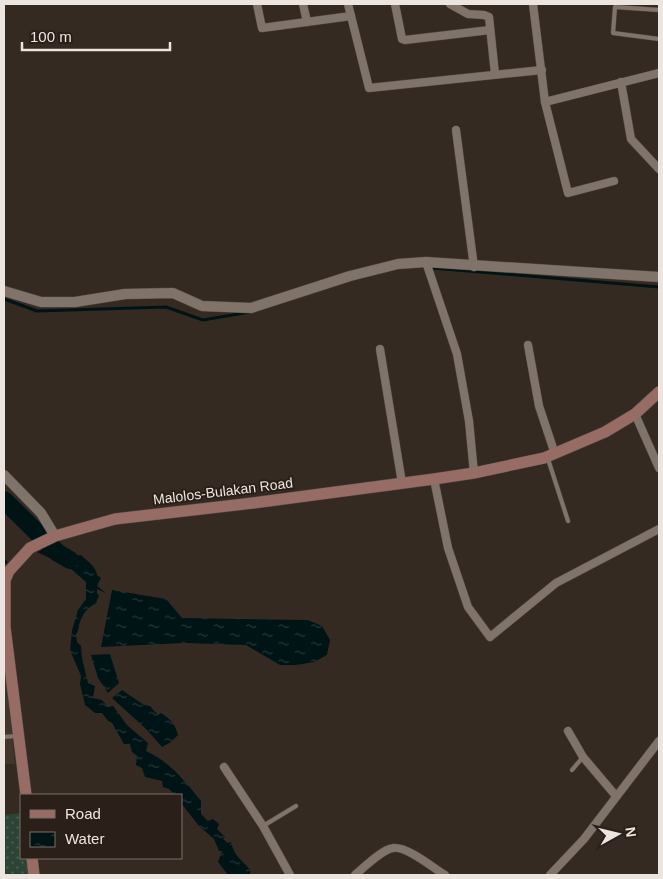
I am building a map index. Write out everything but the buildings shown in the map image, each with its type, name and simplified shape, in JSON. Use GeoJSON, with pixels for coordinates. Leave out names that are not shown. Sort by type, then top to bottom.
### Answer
{"type":"FeatureCollection","features":[{"type":"Feature","properties":{"kind":"main road","name":"Malolos-Bulakan Road"},"geometry":{"type":"LineString","coordinates":[[26,794],[4,627],[5,580],[9,572],[30,548],[52,537],[115,519],[434,479],[474,473],[552,455],[605,432],[635,414],[659,392]]}},
{"type":"Feature","properties":{"kind":"main road"},"geometry":{"type":"LineString","coordinates":[[32,859],[34,875]]}},
{"type":"Feature","properties":{"kind":"street"},"geometry":{"type":"LineString","coordinates":[[257,4],[262,28],[351,16]]}},
{"type":"Feature","properties":{"kind":"street"},"geometry":{"type":"LineString","coordinates":[[303,4],[307,22]]}},
{"type":"Feature","properties":{"kind":"street"},"geometry":{"type":"LineString","coordinates":[[348,4],[369,88],[542,70]]}},
{"type":"Feature","properties":{"kind":"street"},"geometry":{"type":"LineString","coordinates":[[395,4],[402,38],[405,40],[490,30]]}},
{"type":"Feature","properties":{"kind":"street"},"geometry":{"type":"LineString","coordinates":[[450,4],[468,14],[489,17],[495,74]]}},
{"type":"Feature","properties":{"kind":"street"},"geometry":{"type":"LineString","coordinates":[[533,4],[545,102],[568,192],[614,181]]}},
{"type":"Feature","properties":{"kind":"street"},"geometry":{"type":"LineString","coordinates":[[545,102],[659,73]]}},
{"type":"Feature","properties":{"kind":"street"},"geometry":{"type":"LineString","coordinates":[[621,82],[631,139],[659,169]]}},
{"type":"Feature","properties":{"kind":"street"},"geometry":{"type":"LineString","coordinates":[[456,130],[474,267]]}},
{"type":"Feature","properties":{"kind":"street"},"geometry":{"type":"LineString","coordinates":[[426,262],[457,354],[469,421],[474,473]]}},
{"type":"Feature","properties":{"kind":"street"},"geometry":{"type":"LineString","coordinates":[[4,291],[41,302],[75,302],[124,294],[173,293],[202,306],[251,308],[350,276],[398,264],[426,262],[474,267],[659,277]]}},
{"type":"Feature","properties":{"kind":"street"},"geometry":{"type":"LineString","coordinates":[[528,345],[552,455]]}},
{"type":"Feature","properties":{"kind":"street"},"geometry":{"type":"LineString","coordinates":[[380,348],[402,483]]}},
{"type":"Feature","properties":{"kind":"street"},"geometry":{"type":"LineString","coordinates":[[635,414],[659,468]]}},
{"type":"Feature","properties":{"kind":"street"},"geometry":{"type":"LineString","coordinates":[[4,475],[41,513],[52,537]]}},
{"type":"Feature","properties":{"kind":"street"},"geometry":{"type":"LineString","coordinates":[[434,479],[448,548],[468,607],[490,637],[556,583],[659,529]]}},
{"type":"Feature","properties":{"kind":"street"},"geometry":{"type":"LineString","coordinates":[[568,731],[583,758],[616,796]]}},
{"type":"Feature","properties":{"kind":"street"},"geometry":{"type":"LineString","coordinates":[[550,875],[584,839],[659,741]]}},
{"type":"Feature","properties":{"kind":"street"},"geometry":{"type":"LineString","coordinates":[[224,767],[263,826],[290,875]]}},
{"type":"Feature","properties":{"kind":"street"},"geometry":{"type":"LineString","coordinates":[[355,875],[383,852],[393,848],[416,856],[445,875]]}},
{"type":"Feature","properties":{"kind":"lane"},"geometry":{"type":"LineString","coordinates":[[659,10],[615,7],[612,33],[659,39]]}},
{"type":"Feature","properties":{"kind":"lane"},"geometry":{"type":"LineString","coordinates":[[552,455],[568,521]]}},
{"type":"Feature","properties":{"kind":"lane"},"geometry":{"type":"LineString","coordinates":[[4,737],[18,735]]}},
{"type":"Feature","properties":{"kind":"lane"},"geometry":{"type":"LineString","coordinates":[[572,770],[583,758]]}},
{"type":"Feature","properties":{"kind":"lane"},"geometry":{"type":"LineString","coordinates":[[263,826],[296,806]]}},
{"type":"Feature","properties":{"kind":"shaded area"},"geometry":{"type":"Polygon","coordinates":[[[4,657],[15,764],[4,764],[4,657]]]}},
{"type":"Feature","properties":{"kind":"green space"},"geometry":{"type":"Polygon","coordinates":[[[20,813],[20,859],[27,859],[29,875],[4,875],[4,815],[20,813]]]}},
{"type":"Feature","properties":{"kind":"water"},"geometry":{"type":"Polygon","coordinates":[[[4,494],[11,501],[13,499],[33,520],[42,534],[32,539],[4,509],[4,494]]]}},
{"type":"Feature","properties":{"kind":"water"},"geometry":{"type":"Polygon","coordinates":[[[53,545],[62,547],[65,552],[73,556],[81,555],[101,578],[97,586],[106,593],[97,589],[99,596],[96,603],[84,613],[76,634],[77,642],[81,646],[88,683],[95,686],[93,698],[102,700],[108,707],[113,706],[127,725],[148,743],[146,751],[170,766],[183,779],[201,801],[201,814],[208,821],[213,819],[219,824],[217,829],[225,837],[223,839],[228,843],[231,842],[237,855],[251,871],[249,875],[228,875],[218,862],[222,851],[219,851],[214,839],[199,826],[182,804],[182,794],[174,794],[169,789],[163,787],[162,781],[145,777],[142,768],[136,765],[137,756],[132,752],[130,744],[124,744],[112,723],[102,713],[95,713],[85,705],[80,684],[81,676],[70,650],[72,630],[78,610],[86,599],[86,582],[71,569],[69,563],[58,562],[37,552],[53,545]]]}},
{"type":"Feature","properties":{"kind":"water"},"geometry":{"type":"Polygon","coordinates":[[[112,590],[166,599],[182,618],[308,620],[322,626],[330,640],[327,655],[314,662],[280,665],[246,645],[184,643],[101,647],[112,590]]]}},
{"type":"Feature","properties":{"kind":"water"},"geometry":{"type":"Polygon","coordinates":[[[110,654],[119,683],[108,693],[98,678],[91,655],[110,654]]]}},
{"type":"Feature","properties":{"kind":"water"},"geometry":{"type":"Polygon","coordinates":[[[122,690],[144,705],[150,706],[158,715],[161,713],[167,717],[174,725],[178,735],[162,747],[145,728],[112,698],[122,690]]]}},
{"type":"Feature","properties":{"kind":"waterway"},"geometry":{"type":"LineString","coordinates":[[432,268],[659,287]]}},
{"type":"Feature","properties":{"kind":"waterway"},"geometry":{"type":"LineString","coordinates":[[4,299],[37,311],[166,307],[203,320],[250,312]]}},
{"type":"Feature","properties":{"kind":"waterway"},"geometry":{"type":"LineString","coordinates":[[4,500],[58,553],[70,560]]}}]}
